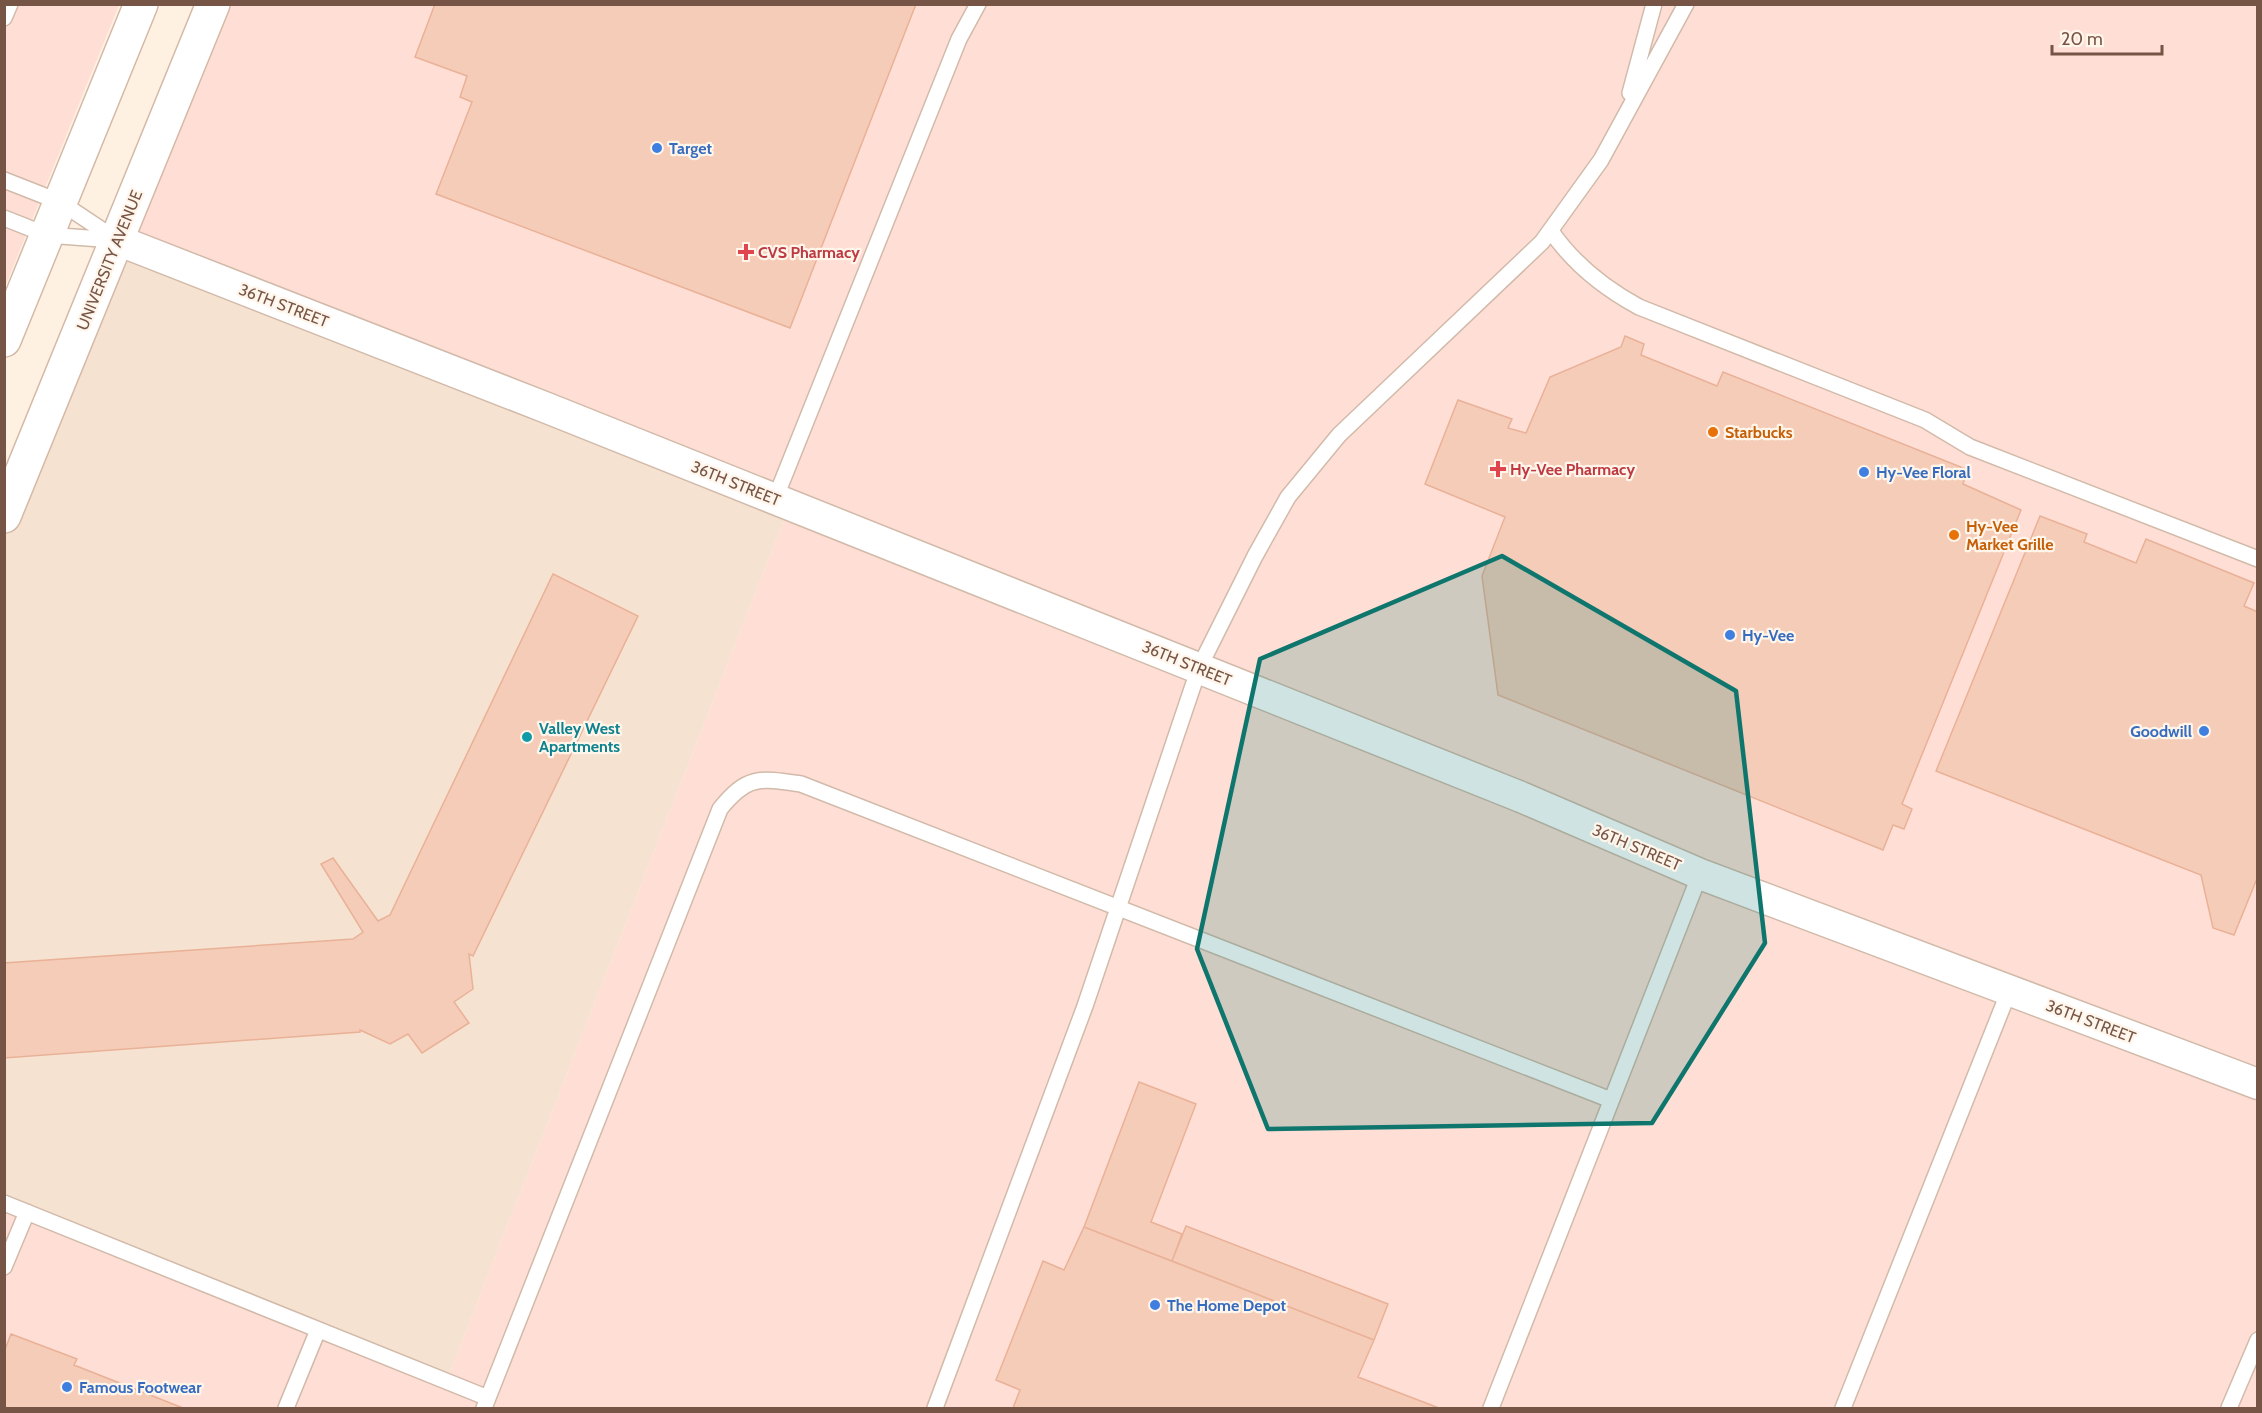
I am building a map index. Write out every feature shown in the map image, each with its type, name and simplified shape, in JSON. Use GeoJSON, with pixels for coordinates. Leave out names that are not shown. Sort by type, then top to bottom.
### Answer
{"type":"FeatureCollection","features":[{"type":"Feature","properties":{"kind":"main road"},"geometry":{"type":"LineString","coordinates":[[4,340],[141,4]]}},
{"type":"Feature","properties":{"kind":"main road","name":"UNIVERSITY AVENUE"},"geometry":{"type":"LineString","coordinates":[[4,516],[213,4]]}},
{"type":"Feature","properties":{"kind":"street","name":"36TH STREET"},"geometry":{"type":"LineString","coordinates":[[117,240],[775,499],[1521,797],[1700,874],[2258,1084]]}},
{"type":"Feature","properties":{"kind":"lane"},"geometry":{"type":"LineString","coordinates":[[4,18],[10,4]]}},
{"type":"Feature","properties":{"kind":"lane"},"geometry":{"type":"LineString","coordinates":[[775,499],[955,49],[978,4]]}},
{"type":"Feature","properties":{"kind":"lane"},"geometry":{"type":"LineString","coordinates":[[1624,116],[1654,4]]}},
{"type":"Feature","properties":{"kind":"lane"},"geometry":{"type":"LineString","coordinates":[[935,1408],[1085,1006],[1198,668],[1288,496],[1339,435],[1551,231],[1601,160],[1686,4]]}},
{"type":"Feature","properties":{"kind":"lane"},"geometry":{"type":"LineString","coordinates":[[4,180],[60,202],[117,240]]}},
{"type":"Feature","properties":{"kind":"lane"},"geometry":{"type":"LineString","coordinates":[[4,218],[47,235],[117,240]]}},
{"type":"Feature","properties":{"kind":"lane"},"geometry":{"type":"LineString","coordinates":[[1551,231],[1566,253],[1614,293],[1639,307],[1925,420],[1986,453],[2258,559]]}},
{"type":"Feature","properties":{"kind":"lane"},"geometry":{"type":"LineString","coordinates":[[4,1203],[318,1330],[486,1403],[720,809],[736,789],[755,781],[771,779],[801,784],[1611,1100]]}},
{"type":"Feature","properties":{"kind":"lane"},"geometry":{"type":"LineString","coordinates":[[1491,1408],[1700,874]]}},
{"type":"Feature","properties":{"kind":"lane"},"geometry":{"type":"LineString","coordinates":[[1843,1408],[2009,990]]}},
{"type":"Feature","properties":{"kind":"lane"},"geometry":{"type":"LineString","coordinates":[[4,1267],[27,1212]]}},
{"type":"Feature","properties":{"kind":"lane"},"geometry":{"type":"LineString","coordinates":[[286,1408],[318,1330]]}},
{"type":"Feature","properties":{"kind":"lane"},"geometry":{"type":"LineString","coordinates":[[2229,1408],[2258,1340]]}},
{"type":"Feature","properties":{"kind":"highlighted area"},"geometry":{"type":"Polygon","coordinates":[[[1502,556],[1736,691],[1765,943],[1652,1123],[1268,1129],[1197,949],[1260,659],[1502,556]]]}},
{"type":"Feature","properties":{"kind":"shaded area"},"geometry":{"type":"Polygon","coordinates":[[[5,5],[119,5],[5,287],[5,5]]]}},
{"type":"Feature","properties":{"kind":"shaded area"},"geometry":{"type":"Polygon","coordinates":[[[213,5],[2257,5],[2257,1408],[5,1408],[4,1203],[447,1380],[790,505],[117,240],[213,5]]]}},
{"type":"Feature","properties":{"kind":"shaded area"},"geometry":{"type":"Polygon","coordinates":[[[117,240],[790,505],[447,1380],[5,1203],[4,516],[117,240]]]}},
{"type":"Feature","properties":{"kind":"building","name":"Target"},"geometry":{"type":"Polygon","coordinates":[[[435,4],[916,4],[790,328],[436,194],[472,102],[460,97],[467,76],[415,57],[435,4]]]}},
{"type":"Feature","properties":{"kind":"building","name":"Hy-Vee"},"geometry":{"type":"Polygon","coordinates":[[[1625,336],[1644,344],[1641,355],[1717,386],[1723,372],[1968,470],[1963,484],[2021,510],[1902,804],[1912,809],[1904,829],[1893,825],[1883,850],[1498,695],[1482,576],[1505,517],[1425,484],[1458,400],[1512,419],[1508,428],[1526,433],[1550,377],[1621,347],[1625,336]]]}},
{"type":"Feature","properties":{"kind":"building"},"geometry":{"type":"Polygon","coordinates":[[[2040,516],[2087,534],[2084,542],[2136,563],[2146,539],[2254,583],[2244,606],[2258,612],[2258,876],[2234,935],[2213,928],[2201,875],[1936,771],[2040,516]]]}},
{"type":"Feature","properties":{"kind":"building","name":"Valley West Apartments"},"geometry":{"type":"Polygon","coordinates":[[[553,574],[638,616],[473,956],[469,954],[473,989],[454,1002],[469,1023],[422,1053],[408,1034],[390,1044],[360,1030],[360,1032],[4,1058],[4,963],[353,939],[363,932],[321,864],[333,858],[378,921],[390,915],[553,574]]]}},
{"type":"Feature","properties":{"kind":"building"},"geometry":{"type":"Polygon","coordinates":[[[1139,1082],[1196,1104],[1151,1222],[1182,1234],[1172,1261],[1084,1227],[1139,1082]]]}},
{"type":"Feature","properties":{"kind":"building"},"geometry":{"type":"Polygon","coordinates":[[[1186,1226],[1388,1304],[1374,1340],[1172,1261],[1186,1226]]]}},
{"type":"Feature","properties":{"kind":"building","name":"The Home Depot"},"geometry":{"type":"Polygon","coordinates":[[[1084,1227],[1374,1340],[1358,1377],[1439,1408],[1013,1408],[1020,1390],[996,1380],[1043,1261],[1064,1270],[1084,1227]]]}},
{"type":"Feature","properties":{"kind":"building","name":"Famous Footwear"},"geometry":{"type":"Polygon","coordinates":[[[11,1334],[77,1359],[74,1365],[183,1408],[4,1408],[4,1352],[11,1334]]]}},
{"type":"Feature","properties":{"kind":"place","name":"Target"},"geometry":{"type":"Point","coordinates":[657,148]}},
{"type":"Feature","properties":{"kind":"place","name":"CVS Pharmacy"},"geometry":{"type":"Point","coordinates":[746,252]}},
{"type":"Feature","properties":{"kind":"place","name":"Starbucks"},"geometry":{"type":"Point","coordinates":[1713,432]}},
{"type":"Feature","properties":{"kind":"place","name":"Hy-Vee Pharmacy"},"geometry":{"type":"Point","coordinates":[1498,469]}},
{"type":"Feature","properties":{"kind":"place","name":"Hy-Vee Floral"},"geometry":{"type":"Point","coordinates":[1864,472]}},
{"type":"Feature","properties":{"kind":"place","name":"Hy-Vee Market Grille"},"geometry":{"type":"Point","coordinates":[1954,535]}},
{"type":"Feature","properties":{"kind":"place","name":"Hy-Vee"},"geometry":{"type":"Point","coordinates":[1730,635]}},
{"type":"Feature","properties":{"kind":"place","name":"Goodwill"},"geometry":{"type":"Point","coordinates":[2204,731]}},
{"type":"Feature","properties":{"kind":"place","name":"Valley West Apartments"},"geometry":{"type":"Point","coordinates":[527,737]}},
{"type":"Feature","properties":{"kind":"place","name":"The Home Depot"},"geometry":{"type":"Point","coordinates":[1155,1305]}},
{"type":"Feature","properties":{"kind":"place","name":"Famous Footwear"},"geometry":{"type":"Point","coordinates":[67,1387]}}]}
